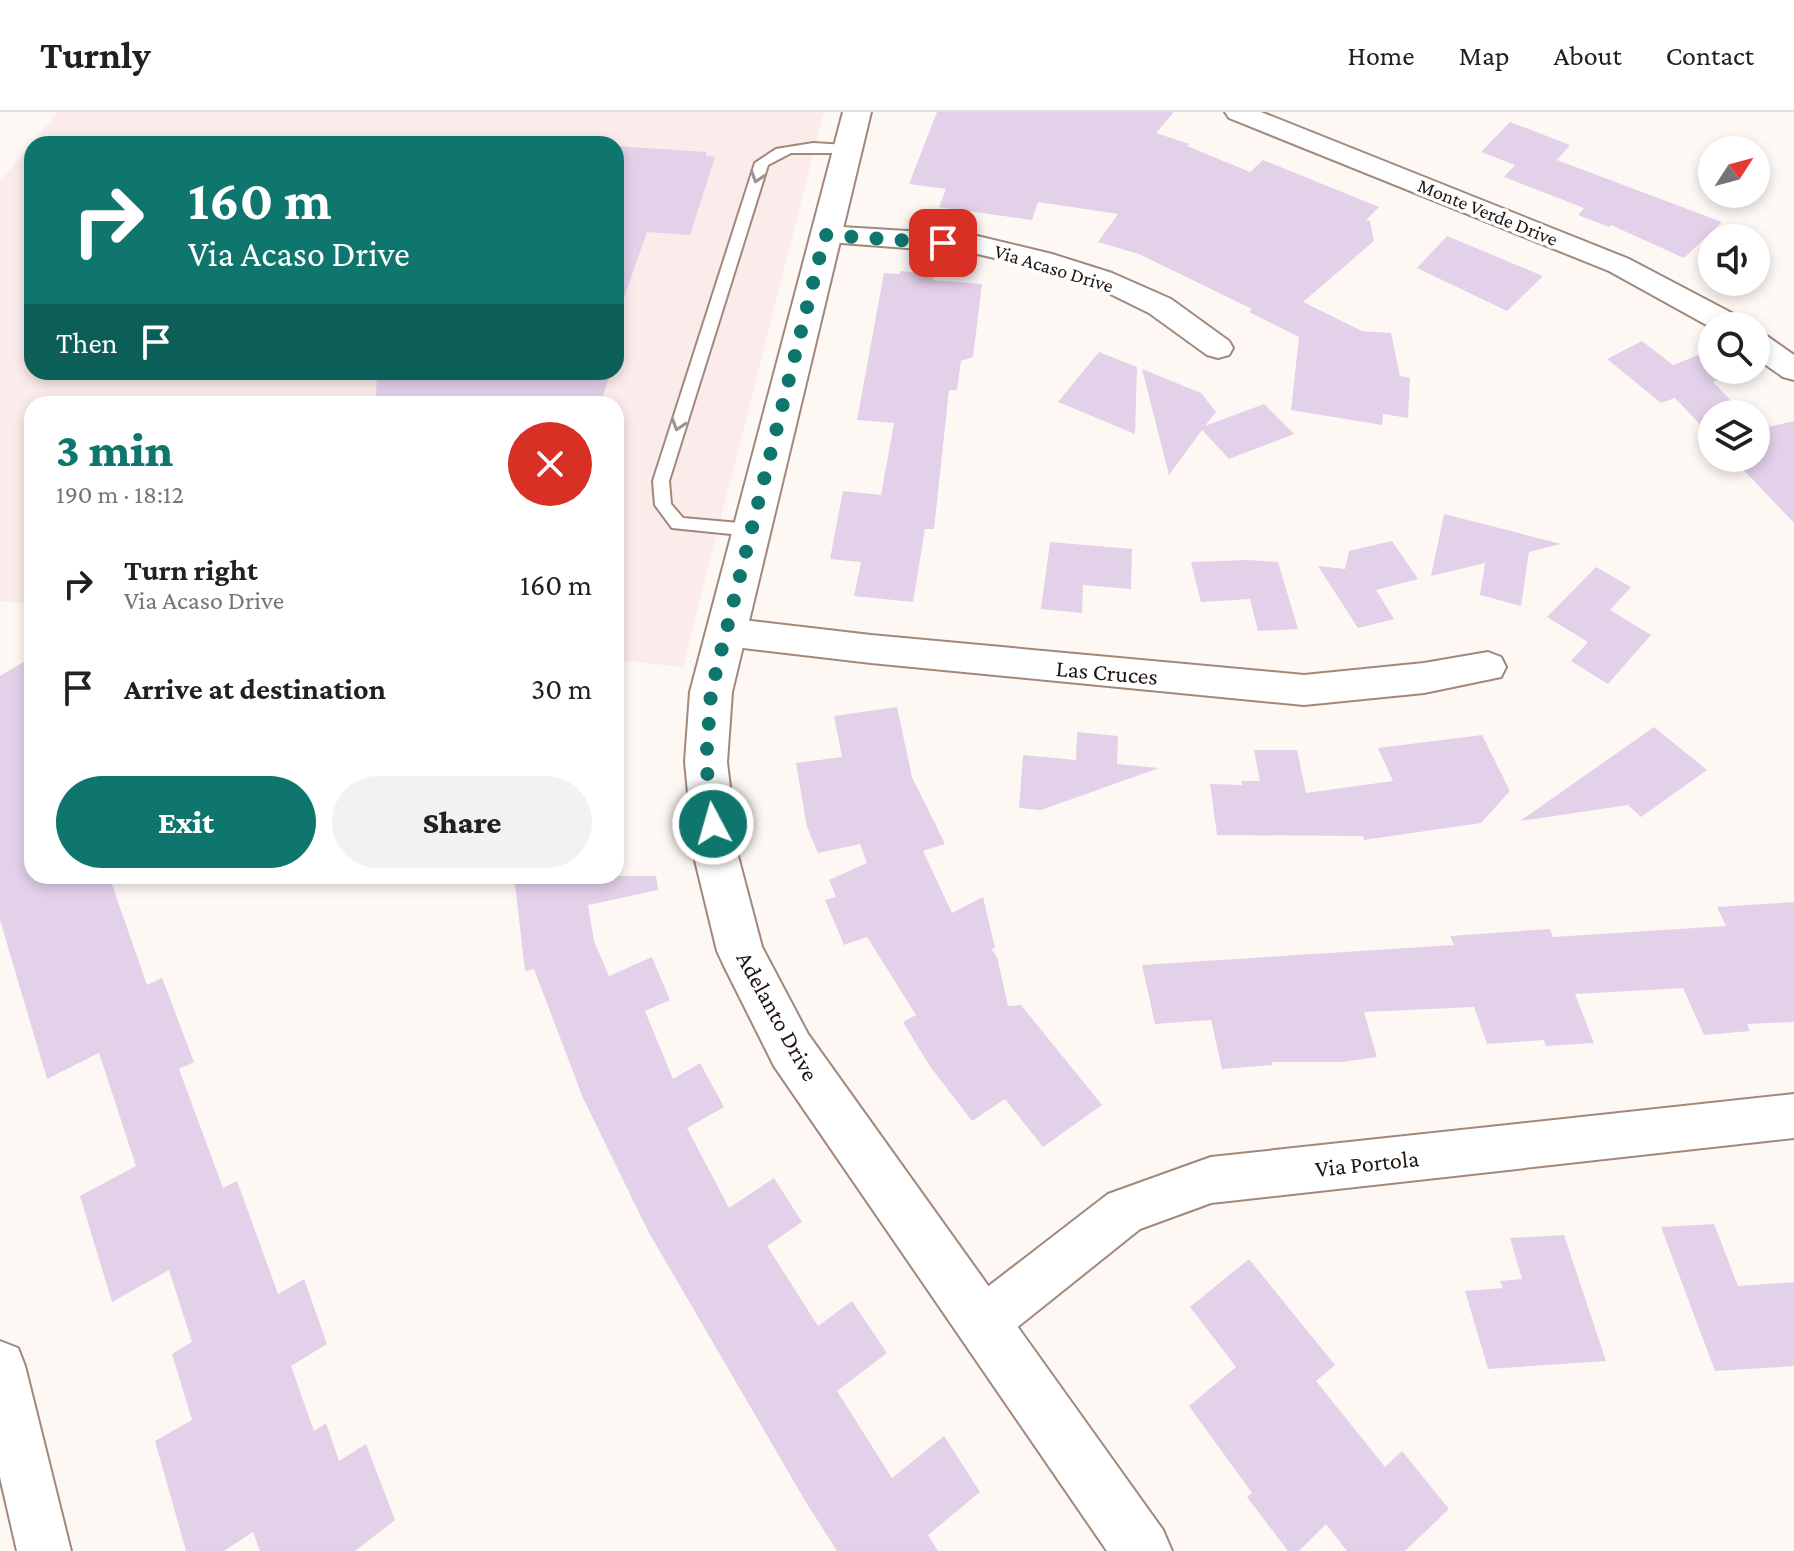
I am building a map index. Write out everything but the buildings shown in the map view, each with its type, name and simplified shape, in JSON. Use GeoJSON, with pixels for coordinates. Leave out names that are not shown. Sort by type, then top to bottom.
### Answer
{"type":"FeatureCollection","features":[{"type":"Feature","properties":{"kind":"street","name":"Monte Verde Drive"},"geometry":{"type":"LineString","coordinates":[[1238,112],[1619,265],[1706,312]]}},
{"type":"Feature","properties":{"kind":"street","name":"Adelanto Drive"},"geometry":{"type":"LineString","coordinates":[[852,130],[711,692],[706,762],[716,856],[740,951],[791,1050],[1142,1551]]}},
{"type":"Feature","properties":{"kind":"street","name":"Via Acaso Drive"},"geometry":{"type":"LineString","coordinates":[[825,235],[973,244],[1042,260],[1102,279],[1160,306],[1218,348]]}},
{"type":"Feature","properties":{"kind":"street"},"geometry":{"type":"LineString","coordinates":[[1770,353],[1794,370]]}},
{"type":"Feature","properties":{"kind":"street","name":"Las Cruces"},"geometry":{"type":"LineString","coordinates":[[726,632],[871,649],[1304,690],[1424,678],[1488,667]]}},
{"type":"Feature","properties":{"kind":"street","name":"Via Portola"},"geometry":{"type":"LineString","coordinates":[[982,1323],[1125,1211],[1211,1180],[1794,1116]]}},
{"type":"Feature","properties":{"kind":"street"},"geometry":{"type":"LineString","coordinates":[[0,1366],[44,1551]]}},
{"type":"Feature","properties":{"kind":"lane"},"geometry":{"type":"LineString","coordinates":[[751,530],[678,524],[663,505],[661,481],[762,163],[773,152],[852,130]]}},
{"type":"Feature","properties":{"kind":"shaded area"},"geometry":{"type":"Polygon","coordinates":[[[58,112],[824,112],[683,667],[624,661],[624,396],[24,396],[24,603],[0,601],[0,182],[24,153],[24,380],[624,380],[624,136],[38,136],[58,112]]]}},
{"type":"Feature","properties":{"kind":"route"},"geometry":{"type":"LineString","coordinates":[[713,824],[706,762],[711,692],[825,235],[943,243]]}}]}
